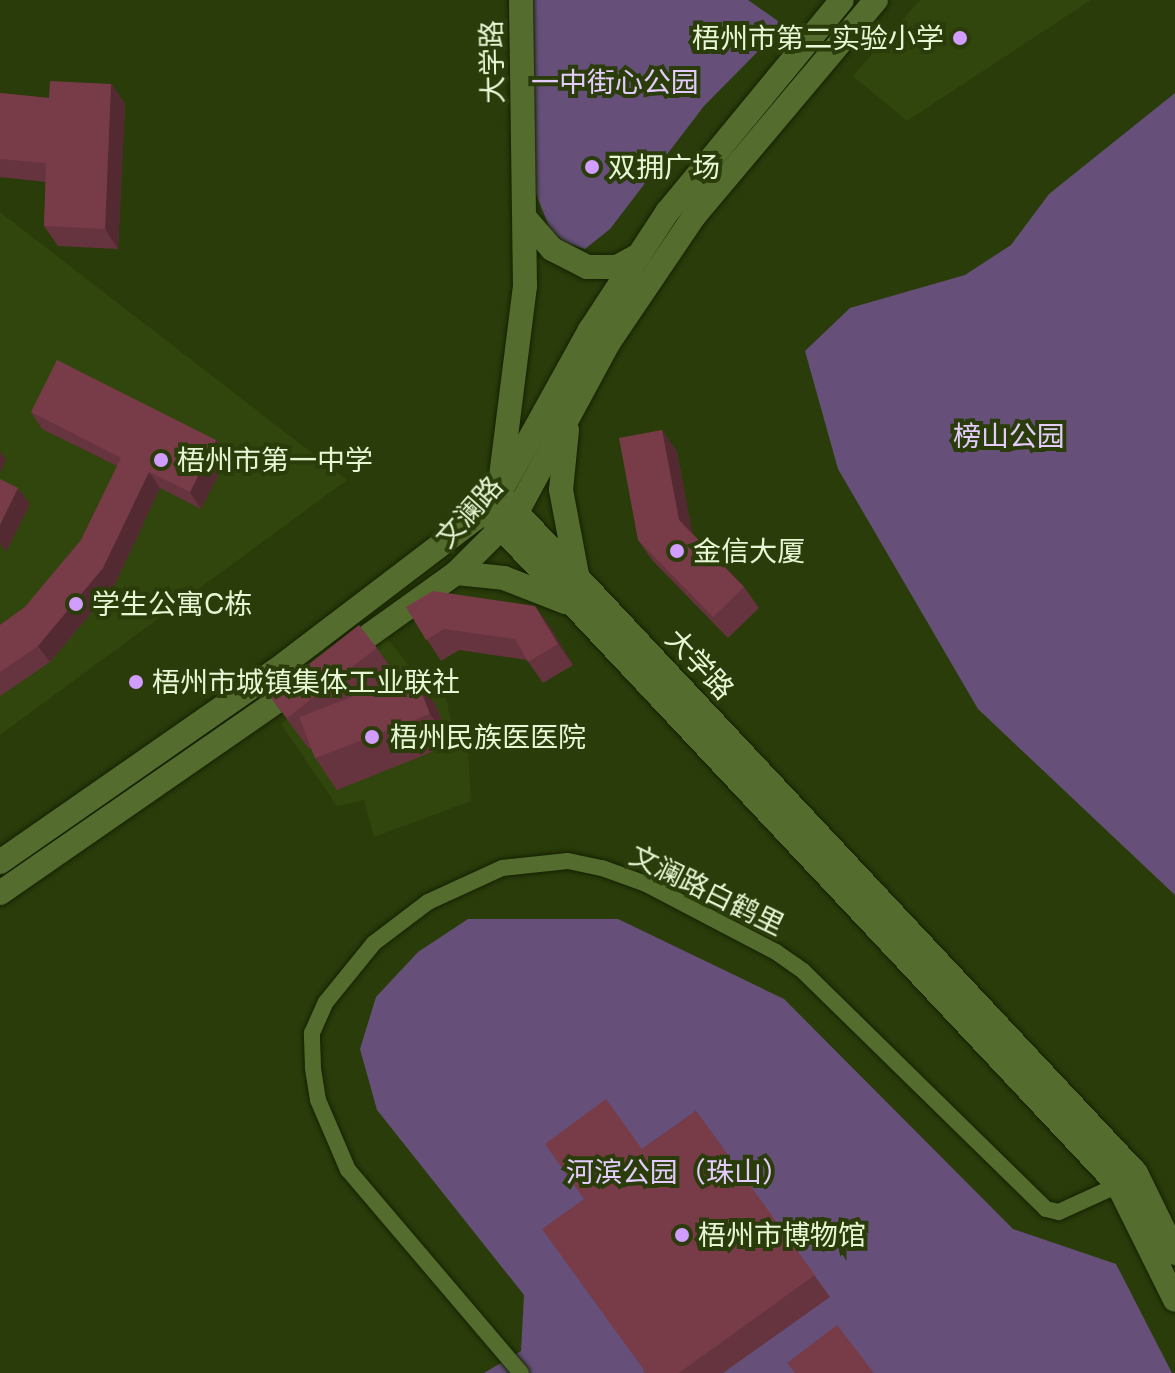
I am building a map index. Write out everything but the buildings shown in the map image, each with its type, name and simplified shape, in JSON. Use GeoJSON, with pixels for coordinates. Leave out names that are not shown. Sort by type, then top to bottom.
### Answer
{"type":"FeatureCollection","features":[{"type":"Feature","properties":{"kind":"main road","name":"大学路"},"geometry":{"type":"LineString","coordinates":[[521,0],[525,286],[491,502],[578,577],[1136,1173],[1175,1253]]}},
{"type":"Feature","properties":{"kind":"main road","name":"文澜路"},"geometry":{"type":"LineString","coordinates":[[0,862],[275,671],[491,502],[590,330],[668,211],[842,0]]}},
{"type":"Feature","properties":{"kind":"main road","name":"文澜路"},"geometry":{"type":"LineString","coordinates":[[0,893],[456,573],[509,520],[609,342],[695,215],[876,0]]}},
{"type":"Feature","properties":{"kind":"main road"},"geometry":{"type":"LineString","coordinates":[[525,218],[552,249],[587,267],[617,267],[640,254]]}},
{"type":"Feature","properties":{"kind":"main road"},"geometry":{"type":"LineString","coordinates":[[568,416],[561,490],[578,577]]}},
{"type":"Feature","properties":{"kind":"main road","name":"大学路"},"geometry":{"type":"LineString","coordinates":[[509,520],[575,606],[1118,1185],[1175,1300]]}},
{"type":"Feature","properties":{"kind":"main road"},"geometry":{"type":"LineString","coordinates":[[456,573],[504,578],[575,606]]}},
{"type":"Feature","properties":{"kind":"street","name":"文澜路白鹤里"},"geometry":{"type":"LineString","coordinates":[[521,1373],[348,1170],[318,1100],[313,1067],[312,1033],[326,1002],[374,943],[428,902],[502,868],[568,861],[602,868],[646,884],[776,952],[803,971],[1046,1209],[1059,1212],[1118,1185]]}},
{"type":"Feature","properties":{"kind":"shaded area","name":"梧州市第二实验小学"},"geometry":{"type":"Polygon","coordinates":[[[920,0],[1091,0],[907,121],[853,76],[920,0]]]}},
{"type":"Feature","properties":{"kind":"shaded area","name":"梧州市第一中学"},"geometry":{"type":"Polygon","coordinates":[[[0,212],[347,480],[0,735],[0,212]]]}},
{"type":"Feature","properties":{"kind":"shaded area","name":"梧州民族医医院"},"geometry":{"type":"Polygon","coordinates":[[[387,638],[432,695],[446,698],[457,750],[468,751],[471,801],[374,837],[364,800],[337,806],[281,724],[387,638]]]}},
{"type":"Feature","properties":{"kind":"green space","name":"一中街心公园"},"geometry":{"type":"Polygon","coordinates":[[[528,0],[748,0],[778,21],[777,32],[704,106],[610,229],[585,249],[554,239],[536,194],[528,0]]]}},
{"type":"Feature","properties":{"kind":"green space","name":"榜山公园"},"geometry":{"type":"Polygon","coordinates":[[[1175,93],[1175,895],[978,709],[838,469],[805,351],[850,308],[965,275],[1011,245],[1049,194],[1175,93]]]}},
{"type":"Feature","properties":{"kind":"green space","name":"河滨公园（珠山）"},"geometry":{"type":"Polygon","coordinates":[[[468,919],[618,919],[784,999],[1013,1229],[1116,1264],[1172,1373],[484,1373],[521,1351],[524,1295],[377,1110],[360,1049],[376,997],[418,952],[468,919]]]}},
{"type":"Feature","properties":{"kind":"place","name":"梧州市第二实验小学"},"geometry":{"type":"Point","coordinates":[960,38]}},
{"type":"Feature","properties":{"kind":"place","name":"双拥广场"},"geometry":{"type":"Point","coordinates":[592,167]}},
{"type":"Feature","properties":{"kind":"place","name":"梧州市第一中学"},"geometry":{"type":"Point","coordinates":[161,460]}},
{"type":"Feature","properties":{"kind":"place","name":"金信大厦"},"geometry":{"type":"Point","coordinates":[677,551]}},
{"type":"Feature","properties":{"kind":"place","name":"学生公寓C栋"},"geometry":{"type":"Point","coordinates":[76,604]}},
{"type":"Feature","properties":{"kind":"place","name":"梧州市城镇集体工业联社"},"geometry":{"type":"Point","coordinates":[136,682]}},
{"type":"Feature","properties":{"kind":"place","name":"梧州民族医医院"},"geometry":{"type":"Point","coordinates":[372,737]}},
{"type":"Feature","properties":{"kind":"place","name":"梧州市博物馆"},"geometry":{"type":"Point","coordinates":[682,1235]}}]}
